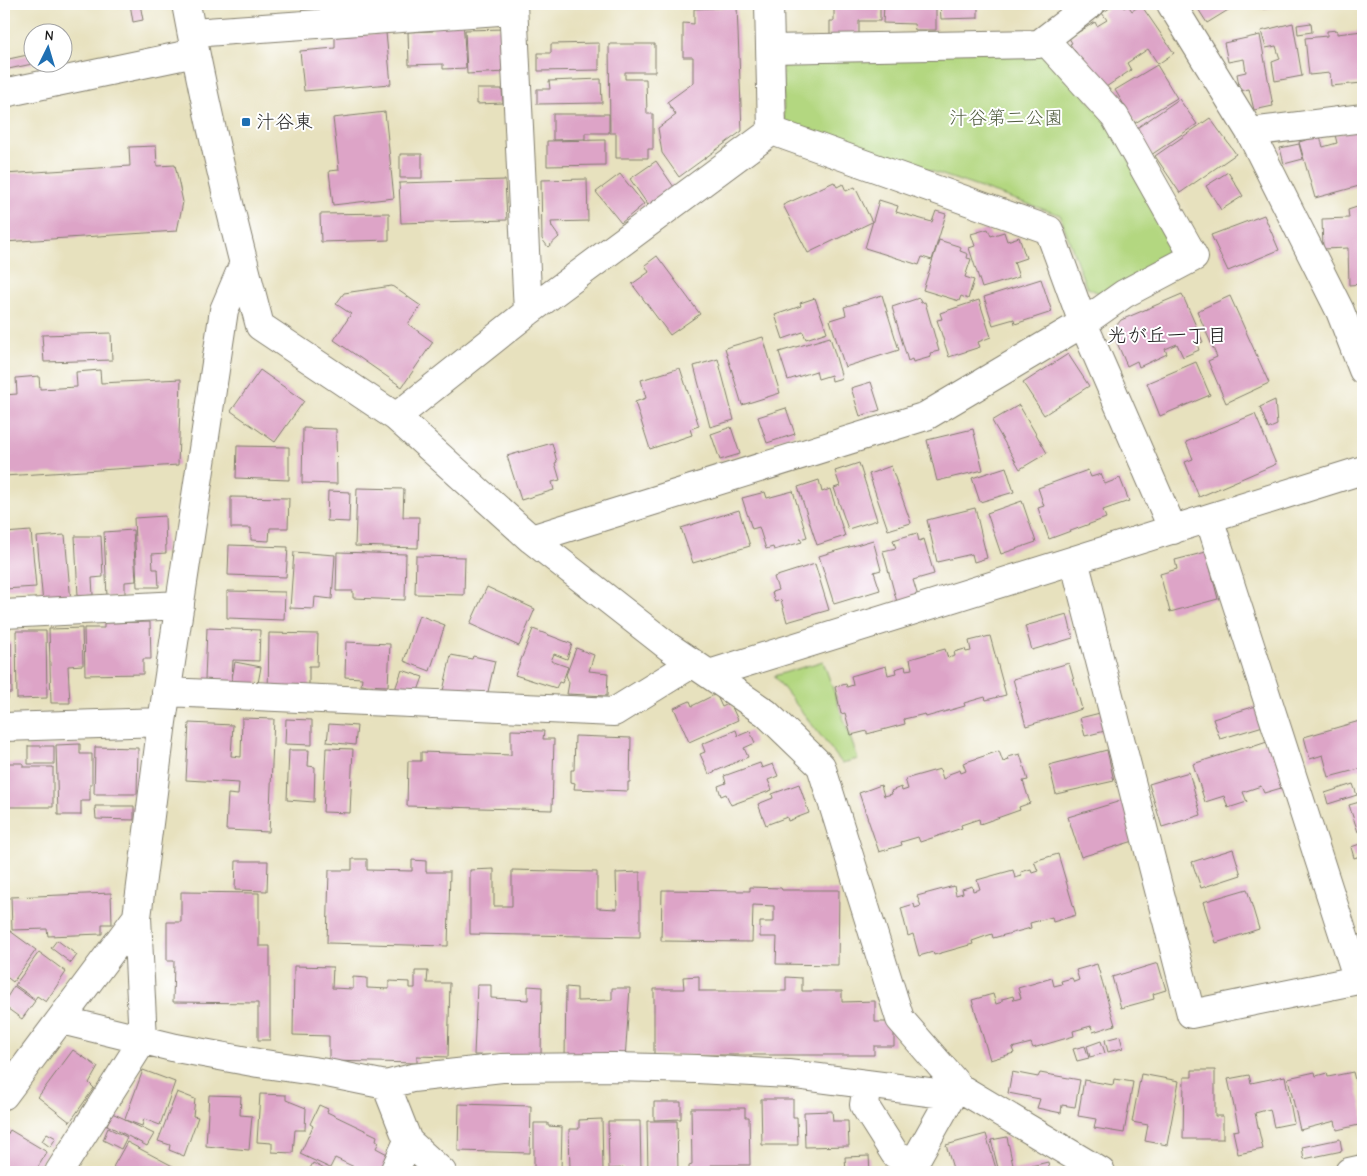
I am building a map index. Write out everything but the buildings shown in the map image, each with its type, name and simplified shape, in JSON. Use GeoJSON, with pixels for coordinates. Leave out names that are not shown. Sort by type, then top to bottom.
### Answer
{"type":"FeatureCollection","features":[{"type":"Feature","properties":{"kind":"street"},"geometry":{"type":"LineString","coordinates":[[186,4],[193,43],[260,326],[396,417],[531,539],[669,647],[766,713],[822,766],[900,1019],[956,1091],[1101,1172]]}},
{"type":"Feature","properties":{"kind":"street"},"geometry":{"type":"LineString","coordinates":[[769,4],[772,131]]}},
{"type":"Feature","properties":{"kind":"street"},"geometry":{"type":"LineString","coordinates":[[770,49],[1039,44],[1091,4]]}},
{"type":"Feature","properties":{"kind":"street"},"geometry":{"type":"LineString","coordinates":[[1171,4],[1250,132],[1352,311],[1363,370]]}},
{"type":"Feature","properties":{"kind":"street"},"geometry":{"type":"LineString","coordinates":[[4,93],[193,43],[513,7],[528,312]]}},
{"type":"Feature","properties":{"kind":"street"},"geometry":{"type":"LineString","coordinates":[[531,539],[926,416],[1083,322],[1124,294],[1194,257],[1115,117],[1045,40]]}},
{"type":"Feature","properties":{"kind":"street"},"geometry":{"type":"LineString","coordinates":[[1250,132],[1363,118]]}},
{"type":"Feature","properties":{"kind":"street"},"geometry":{"type":"LineString","coordinates":[[396,417],[528,312],[772,131]]}},
{"type":"Feature","properties":{"kind":"street"},"geometry":{"type":"LineString","coordinates":[[772,131],[1049,230],[1083,322],[1172,530]]}},
{"type":"Feature","properties":{"kind":"street"},"geometry":{"type":"LineString","coordinates":[[59,1172],[143,1040],[137,917],[162,722],[224,310],[244,264]]}},
{"type":"Feature","properties":{"kind":"street"},"geometry":{"type":"LineString","coordinates":[[166,692],[614,712],[701,669],[1074,560],[1363,470]]}},
{"type":"Feature","properties":{"kind":"street"},"geometry":{"type":"LineString","coordinates":[[1074,560],[1191,1014],[1358,980],[1209,518]]}},
{"type":"Feature","properties":{"kind":"street"},"geometry":{"type":"LineString","coordinates":[[4,614],[180,605]]}},
{"type":"Feature","properties":{"kind":"street"},"geometry":{"type":"LineString","coordinates":[[4,727],[162,722]]}},
{"type":"Feature","properties":{"kind":"street"},"geometry":{"type":"LineString","coordinates":[[4,1096],[137,917]]}},
{"type":"Feature","properties":{"kind":"street"},"geometry":{"type":"LineString","coordinates":[[61,1020],[176,1048],[327,1073],[386,1085],[412,1078],[502,1068],[614,1067],[779,1074],[867,1084],[956,1091]]}},
{"type":"Feature","properties":{"kind":"street"},"geometry":{"type":"LineString","coordinates":[[867,1084],[864,1105],[906,1165],[956,1091]]}},
{"type":"Feature","properties":{"kind":"street"},"geometry":{"type":"LineString","coordinates":[[386,1085],[408,1142],[442,1172]]}},
{"type":"Feature","properties":{"kind":"street"},"geometry":{"type":"LineString","coordinates":[[394,1172],[408,1142]]}},
{"type":"Feature","properties":{"kind":"street"},"geometry":{"type":"LineString","coordinates":[[1349,1172],[1363,1168]]}},
{"type":"Feature","properties":{"kind":"green space","name":"汁谷第二公園"},"geometry":{"type":"Polygon","coordinates":[[[1037,39],[1106,121],[1179,244],[1176,259],[1103,295],[1086,287],[1060,215],[784,121],[782,65],[1037,39]]]}},
{"type":"Feature","properties":{"kind":"green space"},"geometry":{"type":"Polygon","coordinates":[[[823,661],[858,759],[842,763],[774,676],[823,661]]]}},
{"type":"Feature","properties":{"kind":"place","name":"汁谷東"},"geometry":{"type":"Point","coordinates":[246,122]}},
{"type":"Feature","properties":{"kind":"district","name":"光が丘一丁目"},"geometry":{"type":"Point","coordinates":[1167,335]}}]}
